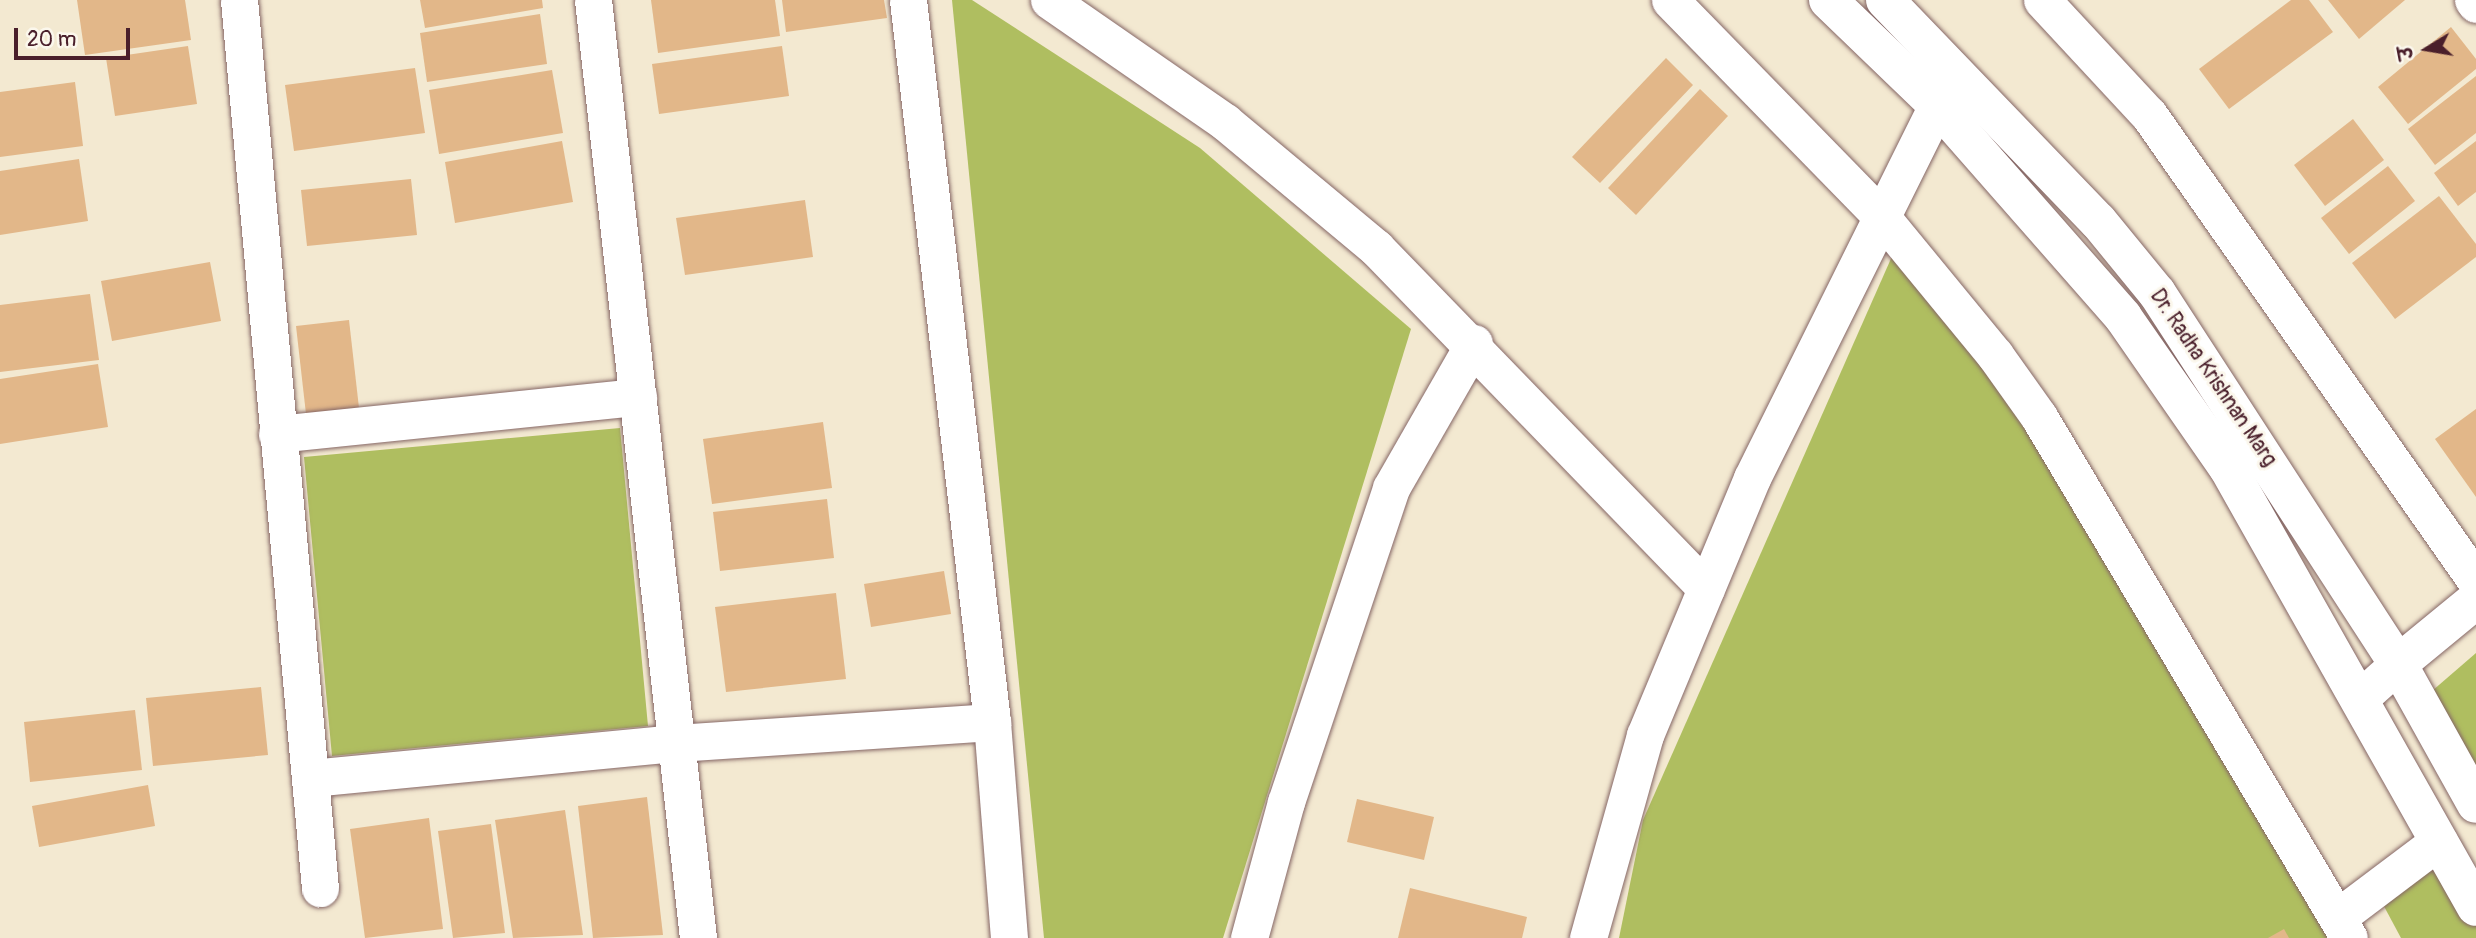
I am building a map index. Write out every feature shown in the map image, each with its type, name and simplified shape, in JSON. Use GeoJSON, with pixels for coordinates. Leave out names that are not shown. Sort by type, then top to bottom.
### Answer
{"type":"FeatureCollection","features":[{"type":"Feature","properties":{"kind":"street"},"geometry":{"type":"LineString","coordinates":[[239,0],[320,888]]}},
{"type":"Feature","properties":{"kind":"street"},"geometry":{"type":"LineString","coordinates":[[593,0],[698,938]]}},
{"type":"Feature","properties":{"kind":"street"},"geometry":{"type":"LineString","coordinates":[[908,0],[992,722],[1009,938]]}},
{"type":"Feature","properties":{"kind":"street"},"geometry":{"type":"LineString","coordinates":[[1049,0],[1300,180],[1474,343],[1706,589]]}},
{"type":"Feature","properties":{"kind":"street"},"geometry":{"type":"LineString","coordinates":[[1671,0],[1880,215],[2039,417],[2343,927],[2439,841]]}},
{"type":"Feature","properties":{"kind":"street"},"geometry":{"type":"LineString","coordinates":[[1828,0],[1937,105],[2131,328],[2228,468],[2476,907]]}},
{"type":"Feature","properties":{"kind":"street","name":"Dr. Radha Krishnan Marg"},"geometry":{"type":"LineString","coordinates":[[1885,0],[2098,221],[2157,293],[2398,664],[2476,804]]}},
{"type":"Feature","properties":{"kind":"street"},"geometry":{"type":"LineString","coordinates":[[2042,0],[2148,115],[2476,581]]}},
{"type":"Feature","properties":{"kind":"street"},"geometry":{"type":"LineString","coordinates":[[1588,938],[1645,735],[1752,478],[1880,215],[1937,105]]}},
{"type":"Feature","properties":{"kind":"street"},"geometry":{"type":"LineString","coordinates":[[1249,938],[1298,764],[1391,488],[1474,343]]}},
{"type":"Feature","properties":{"kind":"street"},"geometry":{"type":"LineString","coordinates":[[277,434],[638,397]]}},
{"type":"Feature","properties":{"kind":"street"},"geometry":{"type":"LineString","coordinates":[[2359,699],[2476,600]]}},
{"type":"Feature","properties":{"kind":"street"},"geometry":{"type":"LineString","coordinates":[[311,778],[676,743],[992,722]]}},
{"type":"Feature","properties":{"kind":"green space"},"geometry":{"type":"Polygon","coordinates":[[[952,0],[972,0],[1200,148],[1411,329],[1223,938],[1044,938],[952,0]]]}},
{"type":"Feature","properties":{"kind":"green space"},"geometry":{"type":"Polygon","coordinates":[[[1897,245],[2045,408],[2346,938],[1619,938],[1643,820],[1897,245]]]}},
{"type":"Feature","properties":{"kind":"green space"},"geometry":{"type":"Polygon","coordinates":[[[620,428],[648,726],[332,756],[304,457],[620,428]]]}},
{"type":"Feature","properties":{"kind":"green space"},"geometry":{"type":"Polygon","coordinates":[[[2476,653],[2476,772],[2432,691],[2476,653]]]}},
{"type":"Feature","properties":{"kind":"green space"},"geometry":{"type":"Polygon","coordinates":[[[2454,847],[2476,885],[2476,938],[2401,938],[2379,897],[2454,847]]]}},
{"type":"Feature","properties":{"kind":"building"},"geometry":{"type":"Polygon","coordinates":[[[77,0],[185,0],[191,40],[85,55],[77,0]]]}},
{"type":"Feature","properties":{"kind":"building"},"geometry":{"type":"Polygon","coordinates":[[[420,0],[542,0],[543,8],[425,28],[420,0]]]}},
{"type":"Feature","properties":{"kind":"building"},"geometry":{"type":"Polygon","coordinates":[[[651,0],[775,0],[780,36],[658,53],[651,0]]]}},
{"type":"Feature","properties":{"kind":"building"},"geometry":{"type":"Polygon","coordinates":[[[782,0],[884,0],[887,18],[786,32],[782,0]]]}},
{"type":"Feature","properties":{"kind":"building"},"geometry":{"type":"Polygon","coordinates":[[[2291,0],[2309,0],[2333,32],[2229,109],[2199,69],[2291,0]]]}},
{"type":"Feature","properties":{"kind":"building"},"geometry":{"type":"Polygon","coordinates":[[[2328,0],[2405,0],[2359,39],[2328,0]]]}},
{"type":"Feature","properties":{"kind":"building"},"geometry":{"type":"Polygon","coordinates":[[[540,14],[547,64],[427,82],[420,33],[540,14]]]}},
{"type":"Feature","properties":{"kind":"building"},"geometry":{"type":"Polygon","coordinates":[[[2451,27],[2476,59],[2476,69],[2408,124],[2378,87],[2451,27]]]}},
{"type":"Feature","properties":{"kind":"building"},"geometry":{"type":"Polygon","coordinates":[[[188,46],[197,104],[115,116],[106,58],[188,46]]]}},
{"type":"Feature","properties":{"kind":"building"},"geometry":{"type":"Polygon","coordinates":[[[782,46],[789,96],[659,114],[652,64],[782,46]]]}},
{"type":"Feature","properties":{"kind":"building"},"geometry":{"type":"Polygon","coordinates":[[[1666,58],[1693,85],[1600,183],[1572,157],[1666,58]]]}},
{"type":"Feature","properties":{"kind":"building"},"geometry":{"type":"Polygon","coordinates":[[[415,68],[425,133],[294,151],[285,85],[415,68]]]}},
{"type":"Feature","properties":{"kind":"building"},"geometry":{"type":"Polygon","coordinates":[[[552,70],[563,133],[439,154],[429,90],[552,70]]]}},
{"type":"Feature","properties":{"kind":"building"},"geometry":{"type":"Polygon","coordinates":[[[2476,76],[2476,133],[2435,165],[2408,129],[2476,76]]]}},
{"type":"Feature","properties":{"kind":"building"},"geometry":{"type":"Polygon","coordinates":[[[75,82],[83,146],[0,157],[0,92],[75,82]]]}},
{"type":"Feature","properties":{"kind":"building"},"geometry":{"type":"Polygon","coordinates":[[[1700,89],[1728,116],[1636,215],[1608,188],[1700,89]]]}},
{"type":"Feature","properties":{"kind":"building"},"geometry":{"type":"Polygon","coordinates":[[[2353,119],[2384,160],[2325,206],[2294,165],[2353,119]]]}},
{"type":"Feature","properties":{"kind":"building"},"geometry":{"type":"Polygon","coordinates":[[[562,141],[573,202],[455,223],[445,162],[562,141]]]}},
{"type":"Feature","properties":{"kind":"building"},"geometry":{"type":"Polygon","coordinates":[[[2476,141],[2476,192],[2458,206],[2434,173],[2476,141]]]}},
{"type":"Feature","properties":{"kind":"building"},"geometry":{"type":"Polygon","coordinates":[[[79,159],[88,221],[0,235],[0,171],[79,159]]]}},
{"type":"Feature","properties":{"kind":"building"},"geometry":{"type":"Polygon","coordinates":[[[2388,166],[2415,201],[2349,254],[2321,218],[2388,166]]]}},
{"type":"Feature","properties":{"kind":"building"},"geometry":{"type":"Polygon","coordinates":[[[411,179],[417,235],[307,246],[301,190],[411,179]]]}},
{"type":"Feature","properties":{"kind":"building"},"geometry":{"type":"Polygon","coordinates":[[[2439,196],[2476,244],[2476,257],[2395,319],[2352,263],[2439,196]]]}},
{"type":"Feature","properties":{"kind":"building"},"geometry":{"type":"Polygon","coordinates":[[[805,200],[813,257],[685,275],[676,218],[805,200]]]}},
{"type":"Feature","properties":{"kind":"building"},"geometry":{"type":"Polygon","coordinates":[[[210,262],[221,321],[112,341],[101,281],[210,262]]]}},
{"type":"Feature","properties":{"kind":"building"},"geometry":{"type":"Polygon","coordinates":[[[90,294],[99,360],[0,372],[0,305],[90,294]]]}},
{"type":"Feature","properties":{"kind":"building"},"geometry":{"type":"Polygon","coordinates":[[[349,320],[359,408],[306,414],[296,326],[349,320]]]}},
{"type":"Feature","properties":{"kind":"building"},"geometry":{"type":"Polygon","coordinates":[[[98,364],[108,427],[0,444],[0,379],[98,364]]]}},
{"type":"Feature","properties":{"kind":"building"},"geometry":{"type":"Polygon","coordinates":[[[2476,409],[2476,497],[2435,439],[2476,409]]]}},
{"type":"Feature","properties":{"kind":"building"},"geometry":{"type":"Polygon","coordinates":[[[823,422],[832,488],[712,504],[703,439],[823,422]]]}},
{"type":"Feature","properties":{"kind":"building"},"geometry":{"type":"Polygon","coordinates":[[[827,499],[834,558],[720,571],[713,512],[827,499]]]}},
{"type":"Feature","properties":{"kind":"building"},"geometry":{"type":"Polygon","coordinates":[[[944,571],[951,614],[871,627],[864,584],[944,571]]]}},
{"type":"Feature","properties":{"kind":"building"},"geometry":{"type":"Polygon","coordinates":[[[836,593],[846,679],[726,692],[715,607],[836,593]]]}},
{"type":"Feature","properties":{"kind":"building"},"geometry":{"type":"Polygon","coordinates":[[[261,687],[268,755],[153,766],[146,698],[261,687]]]}},
{"type":"Feature","properties":{"kind":"building"},"geometry":{"type":"Polygon","coordinates":[[[135,710],[142,770],[30,782],[24,722],[135,710]]]}},
{"type":"Feature","properties":{"kind":"building"},"geometry":{"type":"Polygon","coordinates":[[[148,785],[155,826],[39,847],[32,806],[148,785]]]}},
{"type":"Feature","properties":{"kind":"building"},"geometry":{"type":"Polygon","coordinates":[[[647,797],[663,935],[593,938],[578,806],[647,797]]]}},
{"type":"Feature","properties":{"kind":"building"},"geometry":{"type":"Polygon","coordinates":[[[1357,799],[1434,817],[1424,860],[1347,842],[1357,799]]]}},
{"type":"Feature","properties":{"kind":"building"},"geometry":{"type":"Polygon","coordinates":[[[565,810],[583,935],[513,938],[495,820],[565,810]]]}},
{"type":"Feature","properties":{"kind":"building"},"geometry":{"type":"Polygon","coordinates":[[[429,818],[443,929],[365,938],[350,829],[429,818]]]}},
{"type":"Feature","properties":{"kind":"building"},"geometry":{"type":"Polygon","coordinates":[[[491,824],[505,933],[453,938],[438,831],[491,824]]]}},
{"type":"Feature","properties":{"kind":"building"},"geometry":{"type":"Polygon","coordinates":[[[1410,888],[1527,917],[1522,938],[1398,938],[1410,888]]]}},
{"type":"Feature","properties":{"kind":"building"},"geometry":{"type":"Polygon","coordinates":[[[2284,929],[2289,938],[2268,938],[2284,929]]]}}]}
